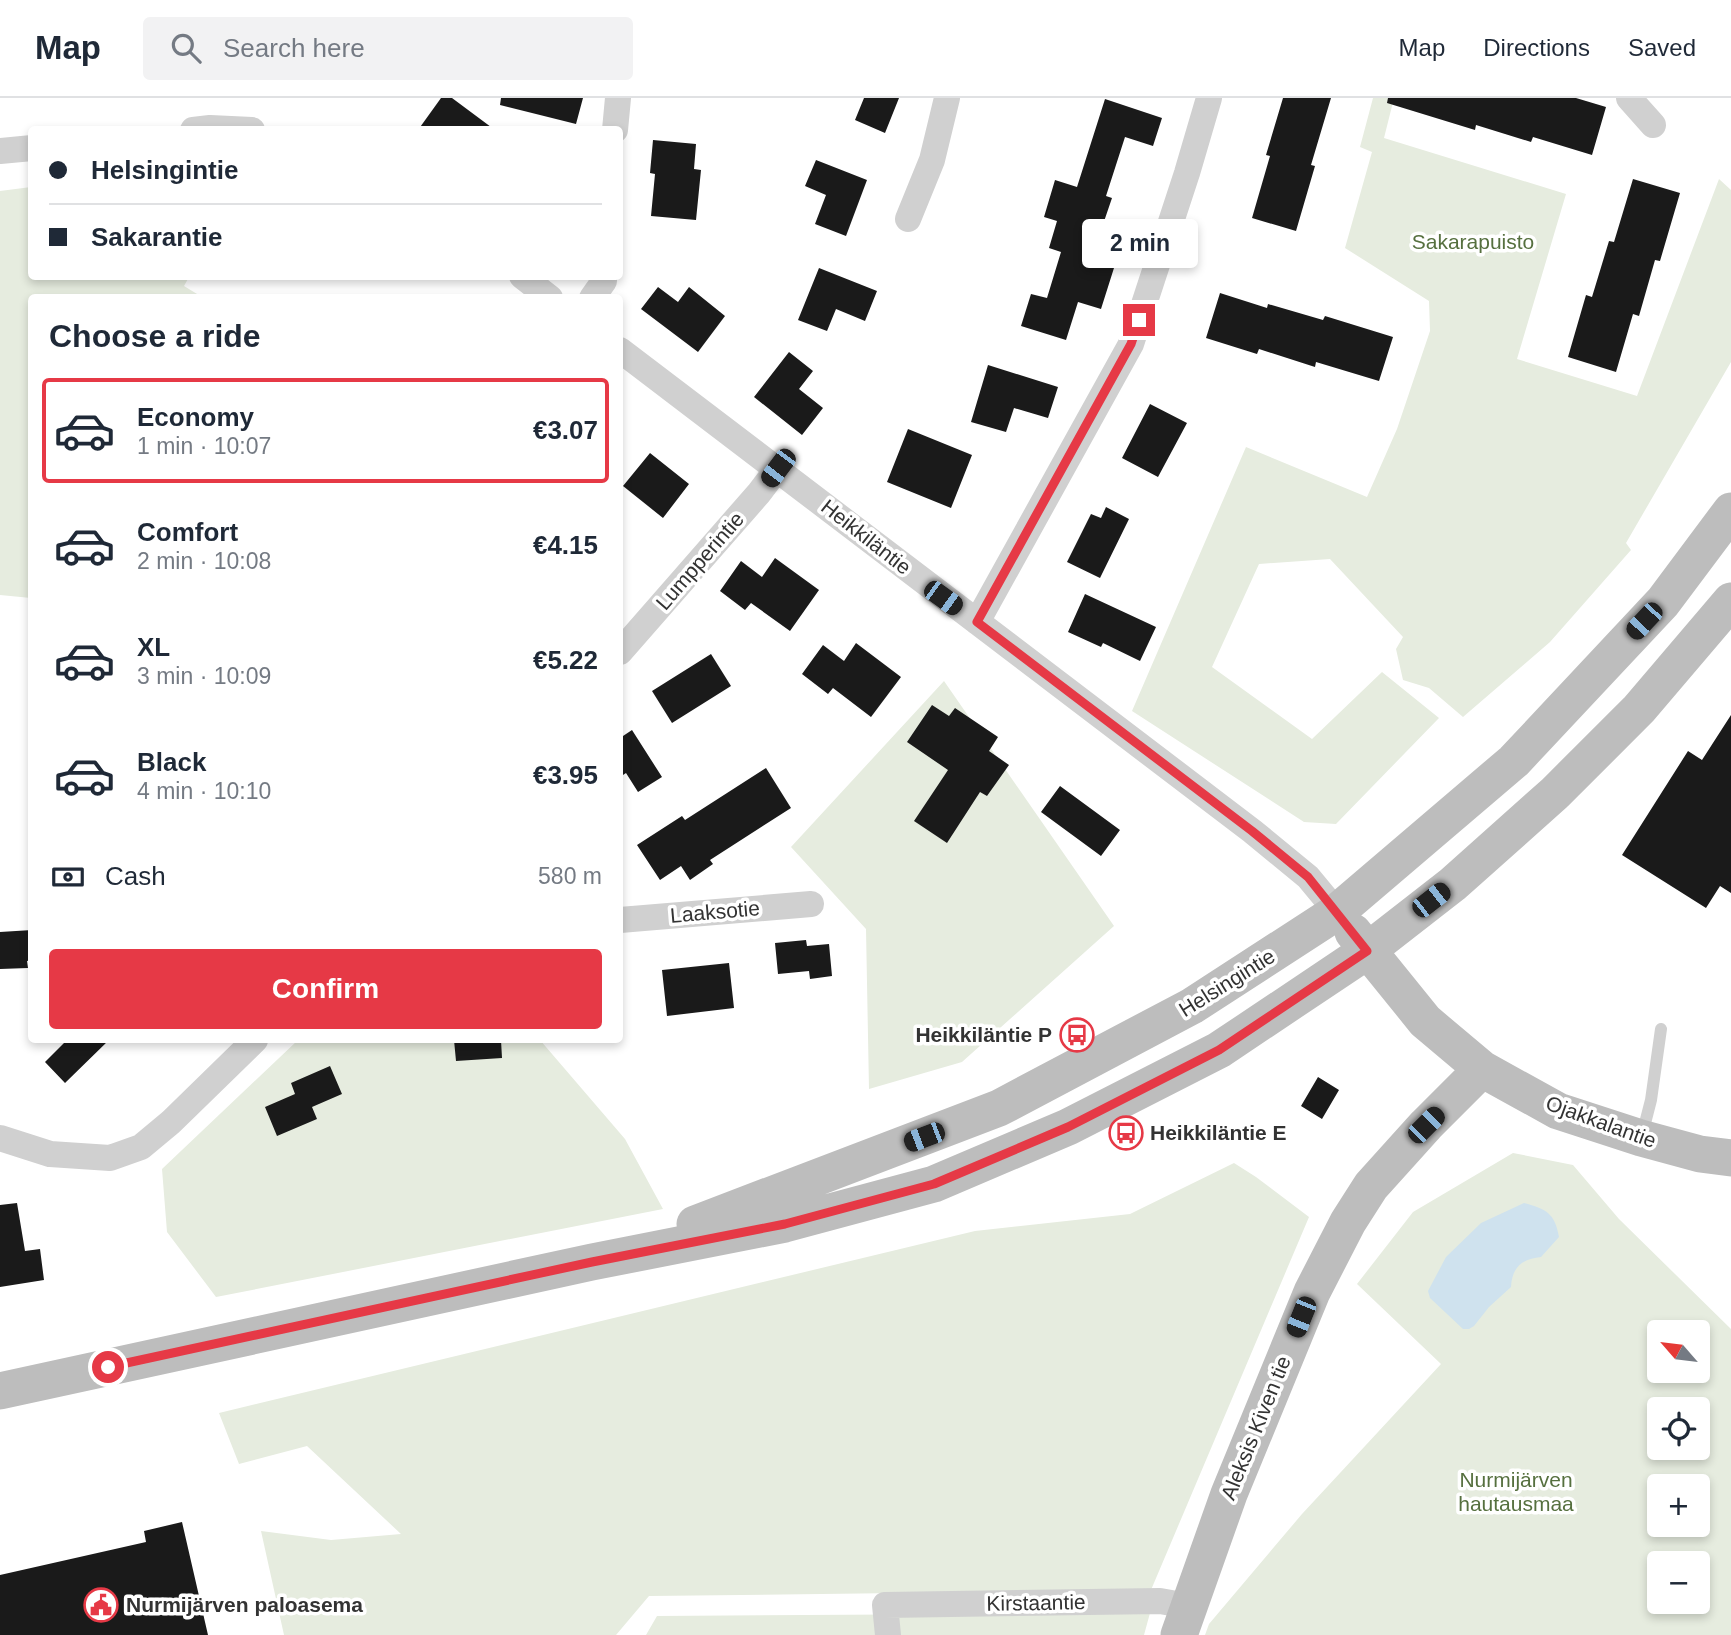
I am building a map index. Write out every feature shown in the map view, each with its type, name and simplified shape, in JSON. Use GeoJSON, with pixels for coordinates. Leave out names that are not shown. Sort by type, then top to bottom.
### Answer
{"type":"FeatureCollection","features":[{"type":"Feature","properties":{"kind":"main road","name":"Helsingintie"},"geometry":{"type":"LineString","coordinates":[[592,1262],[999,1108],[1192,1006],[1337,912],[1514,761],[1663,602],[1731,511]]}},
{"type":"Feature","properties":{"kind":"main road","name":"Helsingintie"},"geometry":{"type":"LineString","coordinates":[[0,1391],[592,1262],[785,1224],[934,1184],[1068,1127],[1219,1050],[1367,951],[1453,884],[1555,793],[1639,709],[1731,601]]}},
{"type":"Feature","properties":{"kind":"main road","name":"Ojakkalantie"},"geometry":{"type":"LineString","coordinates":[[1337,912],[1425,1021],[1482,1069],[1558,1111],[1641,1138],[1700,1154],[1731,1158]]}},
{"type":"Feature","properties":{"kind":"main road","name":"Aleksis Kiven tie"},"geometry":{"type":"LineString","coordinates":[[1183,1620],[1229,1494],[1306,1305],[1348,1222],[1371,1186],[1482,1069]]}},
{"type":"Feature","properties":{"kind":"street"},"geometry":{"type":"LineString","coordinates":[[615,126],[618,98]]}},
{"type":"Feature","properties":{"kind":"street"},"geometry":{"type":"LineString","coordinates":[[908,219],[932,160],[947,98]]}},
{"type":"Feature","properties":{"kind":"street"},"geometry":{"type":"LineString","coordinates":[[977,622],[1131,344],[1209,98]]}},
{"type":"Feature","properties":{"kind":"street"},"geometry":{"type":"LineString","coordinates":[[1629,98],[1653,125]]}},
{"type":"Feature","properties":{"kind":"street"},"geometry":{"type":"LineString","coordinates":[[0,151],[28,148]]}},
{"type":"Feature","properties":{"kind":"street"},"geometry":{"type":"LineString","coordinates":[[527,280],[545,294]]}},
{"type":"Feature","properties":{"kind":"street","name":"Heikkiläntie"},"geometry":{"type":"LineString","coordinates":[[623,352],[1252,831],[1308,877],[1337,912]]}},
{"type":"Feature","properties":{"kind":"street","name":"Lumpperintie"},"geometry":{"type":"LineString","coordinates":[[623,649],[778,468]]}},
{"type":"Feature","properties":{"kind":"street","name":"Laaksotie"},"geometry":{"type":"LineString","coordinates":[[623,920],[811,904]]}},
{"type":"Feature","properties":{"kind":"street"},"geometry":{"type":"LineString","coordinates":[[0,1138],[50,1154],[110,1158],[141,1147],[171,1122],[252,1043]]}},
{"type":"Feature","properties":{"kind":"street","name":"Kirstaantie"},"geometry":{"type":"LineString","coordinates":[[888,1635],[885,1605],[1160,1601],[1183,1620]]}},
{"type":"Feature","properties":{"kind":"lane"},"geometry":{"type":"LineString","coordinates":[[1641,1138],[1651,1100],[1661,1029]]}},
{"type":"Feature","properties":{"kind":"green space","name":"Sakarapuisto"},"geometry":{"type":"Polygon","coordinates":[[[1373,98],[1394,98],[1384,138],[1566,194],[1517,359],[1637,396],[1719,179],[1731,190],[1731,362],[1626,543],[1631,550],[1550,642],[1463,717],[1429,688],[1403,680],[1396,649],[1403,637],[1330,559],[1259,564],[1212,667],[1312,739],[1382,672],[1439,718],[1336,824],[1304,822],[1132,711],[1246,447],[1367,497],[1397,429],[1430,331],[1429,301],[1345,248],[1372,152],[1360,147],[1373,98]]]}},
{"type":"Feature","properties":{"kind":"green space"},"geometry":{"type":"Polygon","coordinates":[[[28,187],[28,280],[187,280],[184,286],[197,294],[28,294],[28,598],[0,595],[0,191],[28,187]]]}},
{"type":"Feature","properties":{"kind":"green space"},"geometry":{"type":"Polygon","coordinates":[[[944,681],[1114,926],[962,1062],[869,1089],[866,929],[791,847],[944,681]]]}},
{"type":"Feature","properties":{"kind":"green space"},"geometry":{"type":"Polygon","coordinates":[[[295,1043],[543,1043],[625,1139],[663,1209],[216,1297],[167,1232],[162,1169],[295,1043]]]}},
{"type":"Feature","properties":{"kind":"green space","name":"Nurmijärven hautausmaa"},"geometry":{"type":"Polygon","coordinates":[[[1513,1153],[1573,1165],[1619,1219],[1731,1329],[1731,1635],[1205,1635],[1209,1624],[1302,1514],[1441,1364],[1357,1284],[1413,1212],[1513,1153]]]}},
{"type":"Feature","properties":{"kind":"green space"},"geometry":{"type":"Polygon","coordinates":[[[1234,1163],[1309,1217],[1151,1590],[649,1596],[616,1635],[284,1635],[261,1531],[331,1540],[401,1534],[307,1446],[239,1464],[219,1413],[975,1231],[1130,1214],[1234,1163]]]}},
{"type":"Feature","properties":{"kind":"green space"},"geometry":{"type":"Polygon","coordinates":[[[1150,1613],[1144,1635],[646,1635],[657,1616],[1150,1613]]]}},
{"type":"Feature","properties":{"kind":"water"},"geometry":{"type":"Polygon","coordinates":[[[1524,1203],[1548,1213],[1555,1222],[1559,1237],[1541,1257],[1519,1265],[1513,1274],[1511,1287],[1489,1307],[1474,1326],[1463,1329],[1430,1298],[1428,1291],[1446,1257],[1481,1223],[1524,1203]]]}},
{"type":"Feature","properties":{"kind":"building"},"geometry":{"type":"Polygon","coordinates":[[[441,98],[452,98],[490,126],[421,126],[441,98]]]}},
{"type":"Feature","properties":{"kind":"building"},"geometry":{"type":"Polygon","coordinates":[[[501,98],[583,98],[576,124],[500,105],[501,98]]]}},
{"type":"Feature","properties":{"kind":"building"},"geometry":{"type":"Polygon","coordinates":[[[864,98],[899,98],[885,133],[855,120],[864,98]]]}},
{"type":"Feature","properties":{"kind":"building"},"geometry":{"type":"Polygon","coordinates":[[[1283,98],[1331,98],[1311,165],[1315,166],[1296,231],[1252,218],[1270,156],[1266,155],[1283,98]]]}},
{"type":"Feature","properties":{"kind":"building"},"geometry":{"type":"Polygon","coordinates":[[[1388,98],[1576,98],[1606,107],[1592,155],[1533,137],[1531,142],[1476,125],[1475,130],[1387,103],[1388,98]]]}},
{"type":"Feature","properties":{"kind":"building"},"geometry":{"type":"Polygon","coordinates":[[[1105,99],[1162,118],[1153,146],[1125,137],[1106,196],[1112,198],[1097,242],[1120,249],[1101,309],[1078,302],[1066,340],[1021,326],[1031,294],[1047,298],[1061,252],[1049,248],[1057,221],[1044,217],[1055,180],[1077,187],[1105,99]]]}},
{"type":"Feature","properties":{"kind":"building"},"geometry":{"type":"Polygon","coordinates":[[[653,140],[696,144],[694,169],[701,170],[696,220],[651,216],[655,174],[650,173],[653,140]]]}},
{"type":"Feature","properties":{"kind":"building"},"geometry":{"type":"Polygon","coordinates":[[[816,160],[867,180],[846,236],[815,224],[826,195],[805,186],[816,160]]]}},
{"type":"Feature","properties":{"kind":"building"},"geometry":{"type":"Polygon","coordinates":[[[1633,179],[1680,193],[1660,261],[1655,260],[1639,316],[1633,314],[1616,372],[1568,357],[1586,295],[1592,297],[1609,241],[1614,242],[1633,179]]]}},
{"type":"Feature","properties":{"kind":"building"},"geometry":{"type":"Polygon","coordinates":[[[819,268],[877,291],[865,321],[836,309],[827,331],[798,320],[819,268]]]}},
{"type":"Feature","properties":{"kind":"building"},"geometry":{"type":"Polygon","coordinates":[[[658,287],[678,302],[689,287],[725,316],[698,352],[641,309],[658,287]]]}},
{"type":"Feature","properties":{"kind":"building"},"geometry":{"type":"Polygon","coordinates":[[[1220,293],[1267,308],[1268,304],[1323,320],[1325,316],[1393,337],[1379,381],[1316,362],[1315,367],[1259,349],[1257,354],[1206,338],[1220,293]]]}},
{"type":"Feature","properties":{"kind":"building"},"geometry":{"type":"Polygon","coordinates":[[[789,352],[813,371],[799,389],[823,408],[802,435],[754,397],[789,352]]]}},
{"type":"Feature","properties":{"kind":"building"},"geometry":{"type":"Polygon","coordinates":[[[988,365],[1058,387],[1048,418],[1014,408],[1006,432],[971,422],[988,365]]]}},
{"type":"Feature","properties":{"kind":"building"},"geometry":{"type":"Polygon","coordinates":[[[1150,404],[1187,423],[1158,477],[1122,458],[1150,404]]]}},
{"type":"Feature","properties":{"kind":"building"},"geometry":{"type":"Polygon","coordinates":[[[908,429],[972,455],[951,508],[887,482],[908,429]]]}},
{"type":"Feature","properties":{"kind":"building"},"geometry":{"type":"Polygon","coordinates":[[[650,453],[689,484],[663,518],[623,486],[650,453]]]}},
{"type":"Feature","properties":{"kind":"building"},"geometry":{"type":"Polygon","coordinates":[[[1106,507],[1129,519],[1100,578],[1067,562],[1091,514],[1101,518],[1106,507]]]}},
{"type":"Feature","properties":{"kind":"building"},"geometry":{"type":"Polygon","coordinates":[[[775,558],[819,590],[790,631],[751,603],[745,610],[720,591],[741,561],[762,577],[775,558]]]}},
{"type":"Feature","properties":{"kind":"building"},"geometry":{"type":"Polygon","coordinates":[[[1085,594],[1156,627],[1140,661],[1103,643],[1101,647],[1068,632],[1085,594]]]}},
{"type":"Feature","properties":{"kind":"building"},"geometry":{"type":"Polygon","coordinates":[[[856,643],[901,677],[871,717],[833,688],[828,694],[802,674],[823,645],[844,661],[856,643]]]}},
{"type":"Feature","properties":{"kind":"building"},"geometry":{"type":"Polygon","coordinates":[[[711,654],[731,686],[672,723],[652,691],[711,654]]]}},
{"type":"Feature","properties":{"kind":"building"},"geometry":{"type":"Polygon","coordinates":[[[932,705],[949,716],[955,708],[998,737],[989,751],[1009,765],[987,796],[980,792],[947,843],[914,821],[948,770],[907,742],[932,705]]]}},
{"type":"Feature","properties":{"kind":"building"},"geometry":{"type":"Polygon","coordinates":[[[1731,715],[1731,893],[1720,886],[1706,908],[1622,855],[1688,751],[1702,760],[1731,715]]]}},
{"type":"Feature","properties":{"kind":"building"},"geometry":{"type":"Polygon","coordinates":[[[632,730],[662,777],[638,792],[626,773],[623,775],[623,736],[632,730]]]}},
{"type":"Feature","properties":{"kind":"building"},"geometry":{"type":"Polygon","coordinates":[[[766,768],[791,808],[710,860],[713,864],[690,880],[681,866],[660,880],[637,845],[682,816],[685,820],[766,768]]]}},
{"type":"Feature","properties":{"kind":"building"},"geometry":{"type":"Polygon","coordinates":[[[1060,786],[1120,830],[1101,856],[1041,812],[1060,786]]]}},
{"type":"Feature","properties":{"kind":"building"},"geometry":{"type":"Polygon","coordinates":[[[28,930],[28,968],[0,969],[0,932],[28,930]]]}},
{"type":"Feature","properties":{"kind":"building"},"geometry":{"type":"Polygon","coordinates":[[[806,940],[807,946],[829,944],[832,976],[810,979],[809,971],[778,974],[775,943],[806,940]]]}},
{"type":"Feature","properties":{"kind":"building"},"geometry":{"type":"Polygon","coordinates":[[[729,963],[734,1008],[667,1016],[662,970],[729,963]]]}},
{"type":"Feature","properties":{"kind":"building"},"geometry":{"type":"Polygon","coordinates":[[[64,1043],[106,1043],[65,1083],[45,1062],[64,1043]]]}},
{"type":"Feature","properties":{"kind":"building"},"geometry":{"type":"Polygon","coordinates":[[[454,1043],[501,1043],[502,1058],[456,1061],[454,1043]]]}},
{"type":"Feature","properties":{"kind":"building"},"geometry":{"type":"Polygon","coordinates":[[[330,1066],[342,1094],[312,1107],[317,1119],[277,1136],[265,1107],[295,1094],[291,1083],[330,1066]]]}},
{"type":"Feature","properties":{"kind":"building"},"geometry":{"type":"Polygon","coordinates":[[[1318,1077],[1339,1090],[1322,1119],[1301,1106],[1318,1077]]]}},
{"type":"Feature","properties":{"kind":"building"},"geometry":{"type":"Polygon","coordinates":[[[17,1203],[25,1251],[40,1249],[44,1280],[0,1287],[0,1205],[17,1203]]]}},
{"type":"Feature","properties":{"kind":"building","name":"Nurmijärven paloasema"},"geometry":{"type":"Polygon","coordinates":[[[182,1522],[208,1635],[0,1635],[0,1575],[146,1542],[144,1531],[182,1522]]]}},
{"type":"Feature","properties":{"kind":"place","name":"Heikkiläntie P"},"geometry":{"type":"Point","coordinates":[1077,1035]}},
{"type":"Feature","properties":{"kind":"place","name":"Heikkiläntie E"},"geometry":{"type":"Point","coordinates":[1126,1133]}},
{"type":"Feature","properties":{"kind":"place","name":"Nurmijärven paloasema"},"geometry":{"type":"Point","coordinates":[101,1605]}},
{"type":"Feature","properties":{"kind":"route"},"geometry":{"type":"LineString","coordinates":[[108,1367],[592,1262],[785,1224],[934,1184],[1068,1127],[1219,1050],[1367,951],[1308,877],[1252,831],[977,622],[1131,344],[1139,320]]}}]}
